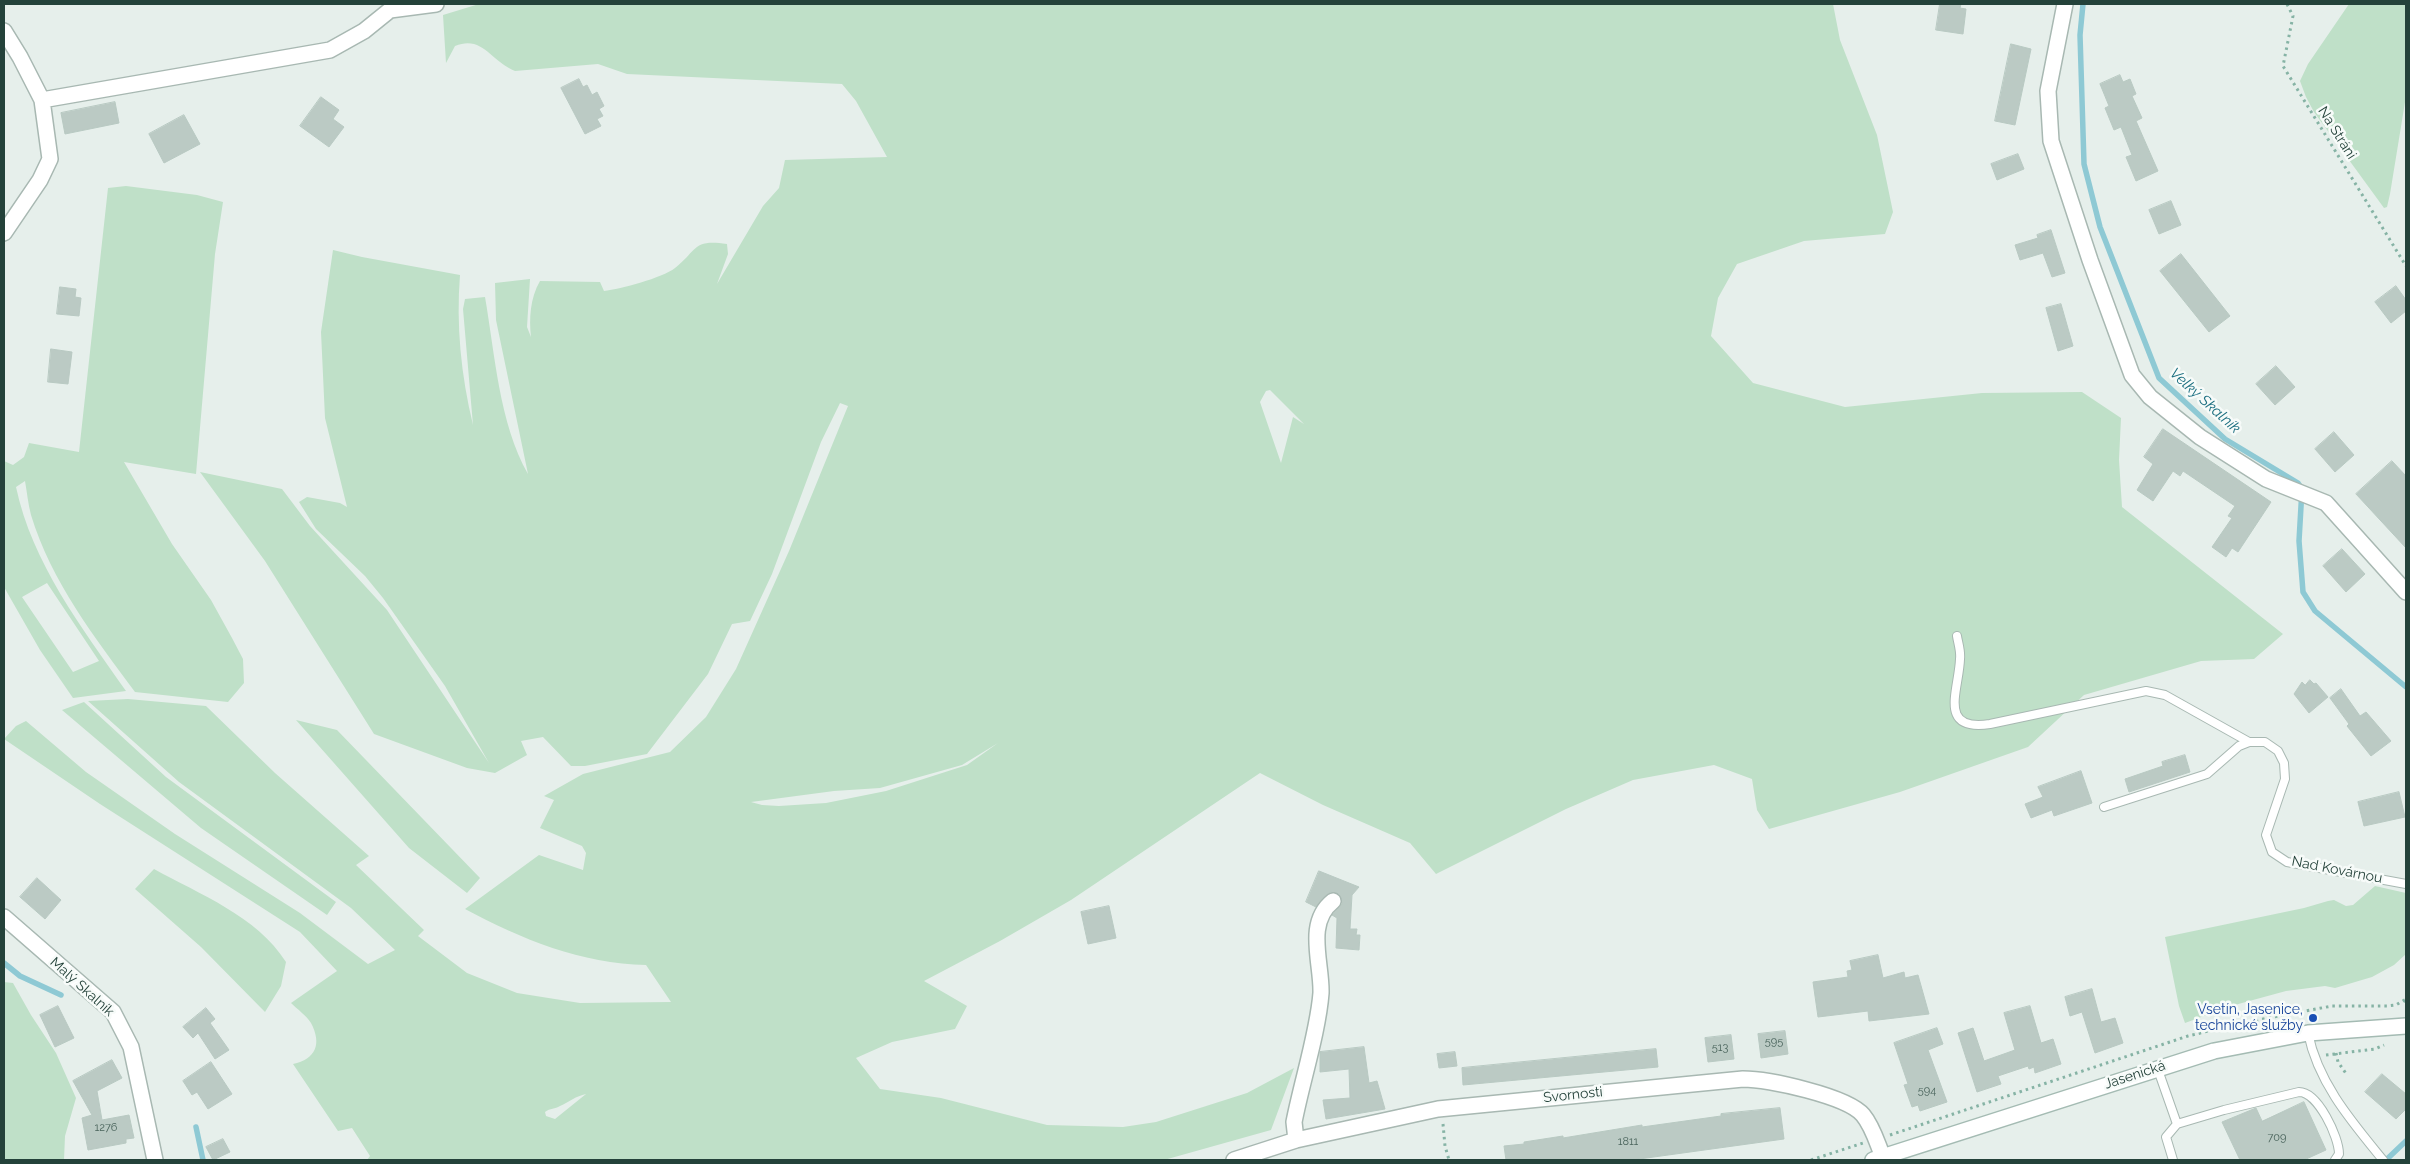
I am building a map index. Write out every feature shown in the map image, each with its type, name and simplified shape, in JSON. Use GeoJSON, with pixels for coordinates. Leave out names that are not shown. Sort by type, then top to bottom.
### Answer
{"type":"FeatureCollection","features":[{"type":"Feature","properties":{"kind":"street"},"geometry":{"type":"LineString","coordinates":[[42,100],[330,50],[364,30],[390,10],[436,4]]}},
{"type":"Feature","properties":{"kind":"street"},"geometry":{"type":"LineString","coordinates":[[2065,4],[2048,91],[2052,141],[2090,260],[2132,375],[2150,397],[2200,437],[2258,474],[2326,503],[2406,592]]}},
{"type":"Feature","properties":{"kind":"street"},"geometry":{"type":"LineString","coordinates":[[4,31],[42,100],[50,159],[40,180],[4,233]]}},
{"type":"Feature","properties":{"kind":"street"},"geometry":{"type":"LineString","coordinates":[[1296,1140],[1294,1122],[1321,992],[1318,927],[1323,913],[1333,901]]}},
{"type":"Feature","properties":{"kind":"street","name":"Malý Skalník"},"geometry":{"type":"LineString","coordinates":[[4,917],[113,1012],[132,1047],[155,1160]]}},
{"type":"Feature","properties":{"kind":"street","name":"Jasenická"},"geometry":{"type":"LineString","coordinates":[[1878,1159],[2225,1048],[2308,1033],[2406,1026]]}},
{"type":"Feature","properties":{"kind":"street","name":"Svornosti"},"geometry":{"type":"LineString","coordinates":[[1234,1160],[1296,1140],[1412,1113],[1726,1080],[1760,1079],[1846,1103],[1862,1114],[1876,1139],[1878,1159]]}},
{"type":"Feature","properties":{"kind":"lane","name":"Nad Kovárnou"},"geometry":{"type":"LineString","coordinates":[[1957,636],[1960,659],[1954,703],[1964,724],[1974,726],[1990,724],[2146,691],[2165,695],[2249,742],[2265,742],[2278,751],[2284,763],[2285,779],[2266,835],[2272,852],[2288,862],[2406,884]]}},
{"type":"Feature","properties":{"kind":"lane"},"geometry":{"type":"LineString","coordinates":[[2104,808],[2208,774],[2239,746],[2249,742]]}},
{"type":"Feature","properties":{"kind":"lane"},"geometry":{"type":"LineString","coordinates":[[2308,1033],[2314,1058],[2324,1078],[2348,1118],[2383,1160]]}},
{"type":"Feature","properties":{"kind":"lane"},"geometry":{"type":"LineString","coordinates":[[2158,1068],[2177,1124]]}},
{"type":"Feature","properties":{"kind":"lane"},"geometry":{"type":"LineString","coordinates":[[2173,1160],[2166,1137],[2177,1124],[2224,1110],[2304,1092],[2314,1098],[2319,1105],[2336,1137],[2339,1154],[2335,1160]]}},
{"type":"Feature","properties":{"kind":"path","name":"Na Stráni"},"geometry":{"type":"LineString","coordinates":[[2287,4],[2293,16],[2283,66],[2406,266]]}},
{"type":"Feature","properties":{"kind":"path"},"geometry":{"type":"LineString","coordinates":[[2404,1000],[2406,1006]]}},
{"type":"Feature","properties":{"kind":"path"},"geometry":{"type":"LineString","coordinates":[[2347,1075],[2338,1062],[2336,1053],[2375,1049]]}},
{"type":"Feature","properties":{"kind":"path"},"geometry":{"type":"LineString","coordinates":[[1442,1109],[1445,1146],[1449,1160]]}},
{"type":"Feature","properties":{"kind":"path"},"geometry":{"type":"LineString","coordinates":[[1811,1160],[1876,1139]]}},
{"type":"Feature","properties":{"kind":"green space"},"geometry":{"type":"Polygon","coordinates":[[[479,4],[1833,4],[1840,40],[1877,135],[1893,212],[1885,234],[1804,241],[1737,264],[1718,298],[1711,336],[1753,383],[1845,407],[1982,393],[2082,392],[2121,418],[2119,460],[2122,507],[2283,634],[2254,659],[2201,661],[2084,695],[2028,747],[1900,792],[1769,829],[1757,810],[1752,779],[1714,765],[1633,780],[1566,809],[1436,874],[1410,843],[1323,805],[1260,773],[1071,900],[1000,941],[924,981],[967,1006],[955,1029],[892,1042],[856,1058],[880,1089],[941,1098],[1047,1125],[1123,1127],[1156,1122],[1247,1093],[1294,1068],[1271,1130],[1164,1160],[367,1160],[370,1156],[352,1128],[338,1131],[293,1064],[301,1062],[312,1054],[315,1050],[316,1038],[309,1020],[291,1003],[337,971],[300,932],[100,804],[4,739],[16,726],[26,721],[86,772],[175,834],[300,913],[368,964],[395,950],[351,908],[179,782],[88,701],[128,699],[206,706],[275,773],[369,856],[356,865],[424,930],[418,936],[467,973],[517,993],[580,1003],[671,1002],[646,965],[622,964],[599,960],[552,948],[530,940],[465,909],[539,855],[583,870],[586,853],[582,846],[540,828],[554,800],[544,796],[583,774],[670,752],[706,717],[736,669],[789,551],[848,406],[840,403],[821,442],[772,574],[750,621],[732,624],[708,674],[647,754],[585,766],[571,766],[543,737],[521,741],[527,755],[495,773],[467,768],[374,734],[265,561],[200,472],[282,489],[310,526],[387,610],[489,763],[445,686],[383,598],[365,576],[316,529],[299,502],[307,497],[340,503],[347,507],[325,418],[321,332],[333,250],[460,275],[459,331],[465,388],[473,425],[463,309],[465,299],[485,297],[504,411],[518,454],[528,474],[496,320],[495,283],[530,279],[527,327],[531,337],[531,309],[534,294],[540,281],[600,282],[604,291],[611,290],[669,272],[696,247],[701,245],[707,243],[727,244],[728,254],[717,284],[763,206],[779,188],[785,160],[887,157],[856,101],[842,84],[627,74],[598,64],[515,71],[506,67],[480,46],[473,44],[455,46],[446,63],[443,15],[479,4]],[[1270,390],[1266,391],[1260,402],[1281,463],[1293,417],[1304,424],[1270,390]],[[998,743],[962,765],[880,788],[834,791],[751,802],[779,806],[826,803],[886,791],[967,765],[998,743]],[[586,1094],[545,1112],[546,1116],[555,1119],[586,1094]]]}},
{"type":"Feature","properties":{"kind":"green space"},"geometry":{"type":"Polygon","coordinates":[[[2349,4],[2406,4],[2406,96],[2390,194],[2387,207],[2384,208],[2314,112],[2300,81],[2308,64],[2349,4]]]}},
{"type":"Feature","properties":{"kind":"green space"},"geometry":{"type":"Polygon","coordinates":[[[126,186],[197,195],[223,202],[215,254],[196,474],[124,462],[172,544],[211,600],[243,659],[244,683],[228,702],[135,692],[90,630],[50,563],[31,515],[25,481],[16,487],[34,542],[46,568],[76,619],[126,691],[73,698],[40,650],[4,587],[4,461],[13,465],[24,457],[29,443],[79,452],[108,188],[126,186]],[[47,583],[22,597],[73,672],[99,661],[47,583]]]}},
{"type":"Feature","properties":{"kind":"green space"},"geometry":{"type":"Polygon","coordinates":[[[84,702],[166,777],[336,902],[327,915],[201,828],[62,710],[84,702]]]}},
{"type":"Feature","properties":{"kind":"green space"},"geometry":{"type":"Polygon","coordinates":[[[296,720],[337,730],[480,878],[467,893],[409,848],[296,720]]]}},
{"type":"Feature","properties":{"kind":"green space"},"geometry":{"type":"Polygon","coordinates":[[[154,869],[226,908],[243,919],[274,946],[286,962],[281,986],[265,1012],[201,947],[135,889],[154,869]]]}},
{"type":"Feature","properties":{"kind":"green space"},"geometry":{"type":"Polygon","coordinates":[[[2375,886],[2406,893],[2406,954],[2394,965],[2372,977],[2335,988],[2325,986],[2286,991],[2231,1006],[2185,1023],[2179,1006],[2165,937],[2304,908],[2328,901],[2334,900],[2346,906],[2353,905],[2375,886]]]}},
{"type":"Feature","properties":{"kind":"green space"},"geometry":{"type":"Polygon","coordinates":[[[4,982],[13,983],[56,1053],[76,1098],[65,1136],[64,1160],[4,1160],[4,982]]]}},
{"type":"Feature","properties":{"kind":"building"},"geometry":{"type":"Polygon","coordinates":[[[1940,4],[1961,4],[1960,8],[1966,9],[1963,34],[1936,30],[1940,4]]]}},
{"type":"Feature","properties":{"kind":"building"},"geometry":{"type":"Polygon","coordinates":[[[2011,44],[2031,49],[2015,125],[1995,121],[2011,44]]]}},
{"type":"Feature","properties":{"kind":"building"},"geometry":{"type":"Polygon","coordinates":[[[2120,75],[2123,82],[2130,79],[2136,94],[2132,96],[2142,118],[2136,121],[2158,171],[2136,181],[2126,157],[2132,155],[2121,127],[2114,130],[2105,108],[2109,106],[2100,84],[2120,75]]]}},
{"type":"Feature","properties":{"kind":"building"},"geometry":{"type":"Polygon","coordinates":[[[579,79],[583,87],[587,85],[592,95],[597,92],[604,106],[599,109],[603,116],[597,119],[601,126],[585,134],[561,88],[579,79]]]}},
{"type":"Feature","properties":{"kind":"building"},"geometry":{"type":"Polygon","coordinates":[[[321,97],[339,110],[333,119],[344,127],[329,147],[300,126],[321,97]]]}},
{"type":"Feature","properties":{"kind":"building"},"geometry":{"type":"Polygon","coordinates":[[[115,102],[119,123],[65,134],[61,113],[115,102]]]}},
{"type":"Feature","properties":{"kind":"building"},"geometry":{"type":"Polygon","coordinates":[[[184,115],[200,144],[164,163],[149,134],[184,115]]]}},
{"type":"Feature","properties":{"kind":"building"},"geometry":{"type":"Polygon","coordinates":[[[2018,154],[2024,169],[1997,180],[1991,164],[2018,154]]]}},
{"type":"Feature","properties":{"kind":"building"},"geometry":{"type":"Polygon","coordinates":[[[2171,201],[2181,225],[2159,234],[2149,210],[2171,201]]]}},
{"type":"Feature","properties":{"kind":"building"},"geometry":{"type":"Polygon","coordinates":[[[2051,230],[2065,273],[2052,277],[2043,253],[2020,260],[2015,245],[2038,238],[2037,235],[2051,230]]]}},
{"type":"Feature","properties":{"kind":"building"},"geometry":{"type":"Polygon","coordinates":[[[2181,254],[2230,316],[2209,332],[2160,271],[2181,254]]]}},
{"type":"Feature","properties":{"kind":"building"},"geometry":{"type":"Polygon","coordinates":[[[2396,286],[2406,300],[2406,311],[2391,323],[2375,302],[2396,286]]]}},
{"type":"Feature","properties":{"kind":"building"},"geometry":{"type":"Polygon","coordinates":[[[60,287],[76,289],[75,297],[81,298],[79,316],[57,314],[60,287]]]}},
{"type":"Feature","properties":{"kind":"building"},"geometry":{"type":"Polygon","coordinates":[[[2061,304],[2073,346],[2058,351],[2046,308],[2061,304]]]}},
{"type":"Feature","properties":{"kind":"building"},"geometry":{"type":"Polygon","coordinates":[[[51,349],[72,352],[68,384],[48,382],[51,349]]]}},
{"type":"Feature","properties":{"kind":"building"},"geometry":{"type":"Polygon","coordinates":[[[2276,366],[2295,387],[2275,405],[2256,384],[2276,366]]]}},
{"type":"Feature","properties":{"kind":"building"},"geometry":{"type":"Polygon","coordinates":[[[2163,429],[2271,502],[2238,552],[2232,548],[2226,557],[2212,547],[2232,518],[2228,516],[2235,506],[2183,471],[2180,476],[2173,471],[2153,501],[2137,490],[2153,464],[2144,457],[2163,429]]]}},
{"type":"Feature","properties":{"kind":"building"},"geometry":{"type":"Polygon","coordinates":[[[2334,432],[2354,455],[2335,472],[2315,449],[2334,432]]]}},
{"type":"Feature","properties":{"kind":"building"},"geometry":{"type":"Polygon","coordinates":[[[2392,461],[2406,476],[2406,548],[2356,494],[2392,461]]]}},
{"type":"Feature","properties":{"kind":"building"},"geometry":{"type":"Polygon","coordinates":[[[2342,549],[2365,574],[2346,592],[2323,566],[2342,549]]]}},
{"type":"Feature","properties":{"kind":"building"},"geometry":{"type":"Polygon","coordinates":[[[2310,680],[2314,684],[2316,683],[2328,697],[2309,713],[2294,694],[2302,682],[2305,685],[2310,680]]]}},
{"type":"Feature","properties":{"kind":"building"},"geometry":{"type":"Polygon","coordinates":[[[2341,689],[2360,716],[2366,712],[2391,741],[2371,756],[2347,726],[2349,724],[2330,698],[2341,689]]]}},
{"type":"Feature","properties":{"kind":"building"},"geometry":{"type":"Polygon","coordinates":[[[2185,755],[2190,772],[2129,792],[2125,779],[2163,766],[2162,762],[2185,755]]]}},
{"type":"Feature","properties":{"kind":"building"},"geometry":{"type":"Polygon","coordinates":[[[2081,771],[2092,803],[2054,816],[2052,810],[2031,818],[2025,804],[2043,797],[2038,787],[2081,771]]]}},
{"type":"Feature","properties":{"kind":"building"},"geometry":{"type":"Polygon","coordinates":[[[2399,792],[2405,817],[2364,826],[2358,802],[2399,792]]]}},
{"type":"Feature","properties":{"kind":"building"},"geometry":{"type":"Polygon","coordinates":[[[1319,871],[1359,887],[1352,895],[1350,929],[1357,929],[1356,935],[1360,935],[1359,950],[1336,948],[1337,918],[1332,915],[1342,904],[1339,894],[1330,892],[1316,907],[1306,902],[1319,871]]]}},
{"type":"Feature","properties":{"kind":"building"},"geometry":{"type":"Polygon","coordinates":[[[37,878],[61,900],[45,919],[20,897],[37,878]]]}},
{"type":"Feature","properties":{"kind":"building"},"geometry":{"type":"Polygon","coordinates":[[[1109,906],[1116,938],[1088,944],[1081,912],[1109,906]]]}},
{"type":"Feature","properties":{"kind":"building"},"geometry":{"type":"Polygon","coordinates":[[[1878,955],[1883,978],[1904,972],[1905,978],[1918,975],[1929,1014],[1869,1021],[1868,1011],[1818,1017],[1813,982],[1848,977],[1847,971],[1852,970],[1850,961],[1878,955]]]}},
{"type":"Feature","properties":{"kind":"building"},"geometry":{"type":"Polygon","coordinates":[[[2092,989],[2101,1022],[2115,1018],[2123,1043],[2095,1053],[2082,1012],[2070,1016],[2065,997],[2092,989]]]}},
{"type":"Feature","properties":{"kind":"building"},"geometry":{"type":"Polygon","coordinates":[[[58,1006],[74,1038],[55,1047],[40,1015],[58,1006]]]}},
{"type":"Feature","properties":{"kind":"building"},"geometry":{"type":"Polygon","coordinates":[[[2030,1006],[2041,1043],[2053,1039],[2061,1064],[2035,1073],[2034,1067],[2029,1069],[2028,1066],[1998,1076],[2001,1084],[1977,1092],[1958,1033],[1973,1028],[1984,1061],[2015,1050],[2004,1013],[2030,1006]]]}},
{"type":"Feature","properties":{"kind":"building"},"geometry":{"type":"Polygon","coordinates":[[[206,1008],[215,1019],[210,1023],[229,1050],[215,1059],[198,1033],[193,1038],[183,1027],[206,1008]]]}},
{"type":"Feature","properties":{"kind":"building"},"geometry":{"type":"Polygon","coordinates":[[[1937,1028],[1943,1044],[1928,1050],[1947,1102],[1920,1111],[1918,1105],[1912,1107],[1904,1085],[1908,1084],[1894,1043],[1937,1028]]]}},
{"type":"Feature","properties":{"kind":"building"},"geometry":{"type":"Polygon","coordinates":[[[1785,1031],[1788,1054],[1761,1058],[1758,1034],[1785,1031]]]}},
{"type":"Feature","properties":{"kind":"building"},"geometry":{"type":"Polygon","coordinates":[[[1731,1035],[1734,1059],[1708,1062],[1705,1038],[1731,1035]]]}},
{"type":"Feature","properties":{"kind":"building"},"geometry":{"type":"Polygon","coordinates":[[[1364,1047],[1369,1083],[1377,1081],[1385,1109],[1326,1119],[1323,1100],[1350,1098],[1349,1069],[1320,1072],[1320,1052],[1364,1047]]]}},
{"type":"Feature","properties":{"kind":"building"},"geometry":{"type":"Polygon","coordinates":[[[1656,1049],[1658,1067],[1463,1085],[1462,1068],[1656,1049]]]}},
{"type":"Feature","properties":{"kind":"building"},"geometry":{"type":"Polygon","coordinates":[[[1455,1052],[1457,1066],[1439,1068],[1437,1054],[1455,1052]]]}},
{"type":"Feature","properties":{"kind":"building"},"geometry":{"type":"Polygon","coordinates":[[[112,1060],[122,1078],[97,1091],[102,1120],[129,1115],[134,1138],[126,1139],[126,1143],[88,1150],[82,1118],[92,1115],[73,1081],[112,1060]]]}},
{"type":"Feature","properties":{"kind":"building"},"geometry":{"type":"Polygon","coordinates":[[[211,1062],[232,1094],[208,1109],[197,1092],[192,1095],[183,1081],[211,1062]]]}},
{"type":"Feature","properties":{"kind":"building"},"geometry":{"type":"Polygon","coordinates":[[[2382,1074],[2406,1094],[2406,1109],[2396,1119],[2365,1092],[2382,1074]]]}},
{"type":"Feature","properties":{"kind":"building"},"geometry":{"type":"Polygon","coordinates":[[[2304,1102],[2326,1150],[2304,1160],[2240,1160],[2222,1122],[2256,1108],[2262,1121],[2304,1102]]]}},
{"type":"Feature","properties":{"kind":"building"},"geometry":{"type":"Polygon","coordinates":[[[1780,1108],[1784,1139],[1632,1160],[1506,1160],[1504,1146],[1524,1144],[1524,1142],[1721,1116],[1721,1114],[1780,1108]]]}},
{"type":"Feature","properties":{"kind":"building"},"geometry":{"type":"Polygon","coordinates":[[[223,1139],[230,1152],[213,1160],[206,1147],[223,1139]]]}},
{"type":"Feature","properties":{"kind":"waterway","name":"Velký Skalník"},"geometry":{"type":"LineString","coordinates":[[2083,4],[2080,35],[2084,164],[2100,227],[2159,378],[2225,439],[2298,483],[2302,489],[2299,541],[2303,592],[2315,611],[2406,687]]}},
{"type":"Feature","properties":{"kind":"waterway","name":"Malý Skalník"},"geometry":{"type":"LineString","coordinates":[[4,963],[20,976],[61,995]]}},
{"type":"Feature","properties":{"kind":"waterway","name":"Malý Skalník"},"geometry":{"type":"LineString","coordinates":[[196,1127],[203,1160]]}},
{"type":"Feature","properties":{"kind":"waterway"},"geometry":{"type":"LineString","coordinates":[[2386,1160],[2406,1141]]}},
{"type":"Feature","properties":{"kind":"place","name":"Vsetín, Jasenice, technické služby"},"geometry":{"type":"Point","coordinates":[2313,1018]}}]}
